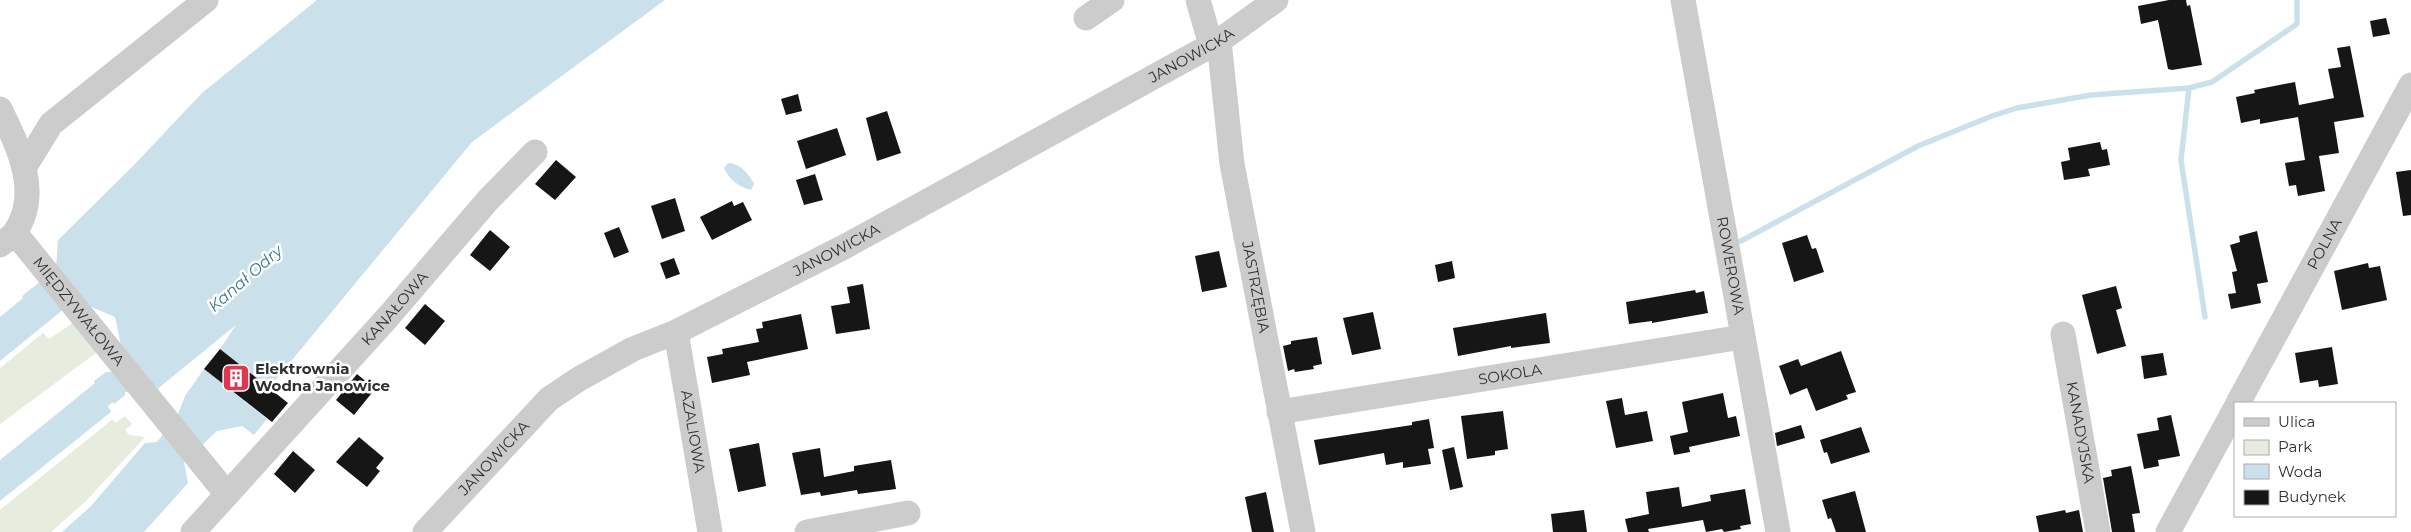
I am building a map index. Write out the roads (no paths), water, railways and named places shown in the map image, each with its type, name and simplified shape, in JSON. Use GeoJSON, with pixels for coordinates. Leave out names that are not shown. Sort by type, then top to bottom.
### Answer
{"type":"FeatureCollection","features":[{"type":"Feature","properties":{"kind":"street"},"geometry":{"type":"LineString","coordinates":[[24,168],[52,124],[206,0]]}},
{"type":"Feature","properties":{"kind":"street"},"geometry":{"type":"LineString","coordinates":[[1086,18],[1112,0]]}},
{"type":"Feature","properties":{"kind":"street","name":"JASTRZĘBIA"},"geometry":{"type":"LineString","coordinates":[[1198,0],[1215,43],[1232,164],[1303,532]]}},
{"type":"Feature","properties":{"kind":"street","name":"JANOWICKA"},"geometry":{"type":"LineString","coordinates":[[425,532],[549,399],[579,379],[633,349],[676,332],[844,247],[1215,43],[1276,0]]}},
{"type":"Feature","properties":{"kind":"street","name":"ROWEROWA"},"geometry":{"type":"LineString","coordinates":[[1683,0],[1778,532]]}},
{"type":"Feature","properties":{"kind":"street","name":"POLNA"},"geometry":{"type":"LineString","coordinates":[[2239,402],[2411,85]]}},
{"type":"Feature","properties":{"kind":"street","name":"MIĘDZYWAŁOWA"},"geometry":{"type":"LineString","coordinates":[[0,109],[24,168],[28,186],[22,215],[7,239],[35,258],[226,493]]}},
{"type":"Feature","properties":{"kind":"street","name":"KANAŁOWA"},"geometry":{"type":"LineString","coordinates":[[193,532],[226,493],[388,317],[488,200],[535,152]]}},
{"type":"Feature","properties":{"kind":"street","name":"AZALIOWA"},"geometry":{"type":"LineString","coordinates":[[676,332],[710,532]]}},
{"type":"Feature","properties":{"kind":"street","name":"KANADYJSKA"},"geometry":{"type":"LineString","coordinates":[[2063,334],[2098,532]]}},
{"type":"Feature","properties":{"kind":"street","name":"SOKOLA"},"geometry":{"type":"LineString","coordinates":[[1279,412],[1742,337]]}},
{"type":"Feature","properties":{"kind":"street"},"geometry":{"type":"LineString","coordinates":[[2168,532],[2234,411]]}},
{"type":"Feature","properties":{"kind":"street"},"geometry":{"type":"LineString","coordinates":[[807,532],[908,513]]}},
{"type":"Feature","properties":{"kind":"water","name":"Kanał Odry"},"geometry":{"type":"Polygon","coordinates":[[[317,0],[665,0],[472,142],[269,388],[220,349],[236,325],[155,391],[125,392],[125,395],[114,404],[113,402],[108,406],[111,412],[0,501],[0,460],[95,383],[94,381],[106,372],[111,372],[124,359],[115,317],[75,300],[0,361],[0,317],[23,298],[22,296],[56,269],[58,240],[133,166],[202,93],[317,0]]]}},
{"type":"Feature","properties":{"kind":"water"},"geometry":{"type":"Polygon","coordinates":[[[728,163],[740,167],[747,173],[754,184],[751,190],[738,185],[731,179],[724,168],[728,163]]]}},
{"type":"Feature","properties":{"kind":"water"},"geometry":{"type":"Polygon","coordinates":[[[204,369],[267,419],[254,435],[242,426],[217,431],[184,462],[188,483],[144,532],[62,532],[91,506],[145,443],[157,442],[176,419],[185,396],[204,369]]]}},
{"type":"Feature","properties":{"kind":"waterway"},"geometry":{"type":"LineString","coordinates":[[1741,241],[1918,146],[1992,116],[2017,108],[2091,95],[2189,88],[2212,82],[2297,24],[2297,0]]}},
{"type":"Feature","properties":{"kind":"waterway"},"geometry":{"type":"LineString","coordinates":[[2189,88],[2181,160],[2205,317]]}},
{"type":"Feature","properties":{"kind":"place","name":"Elektrownia Wodna Janowice"},"geometry":{"type":"Point","coordinates":[236,378]}}]}
